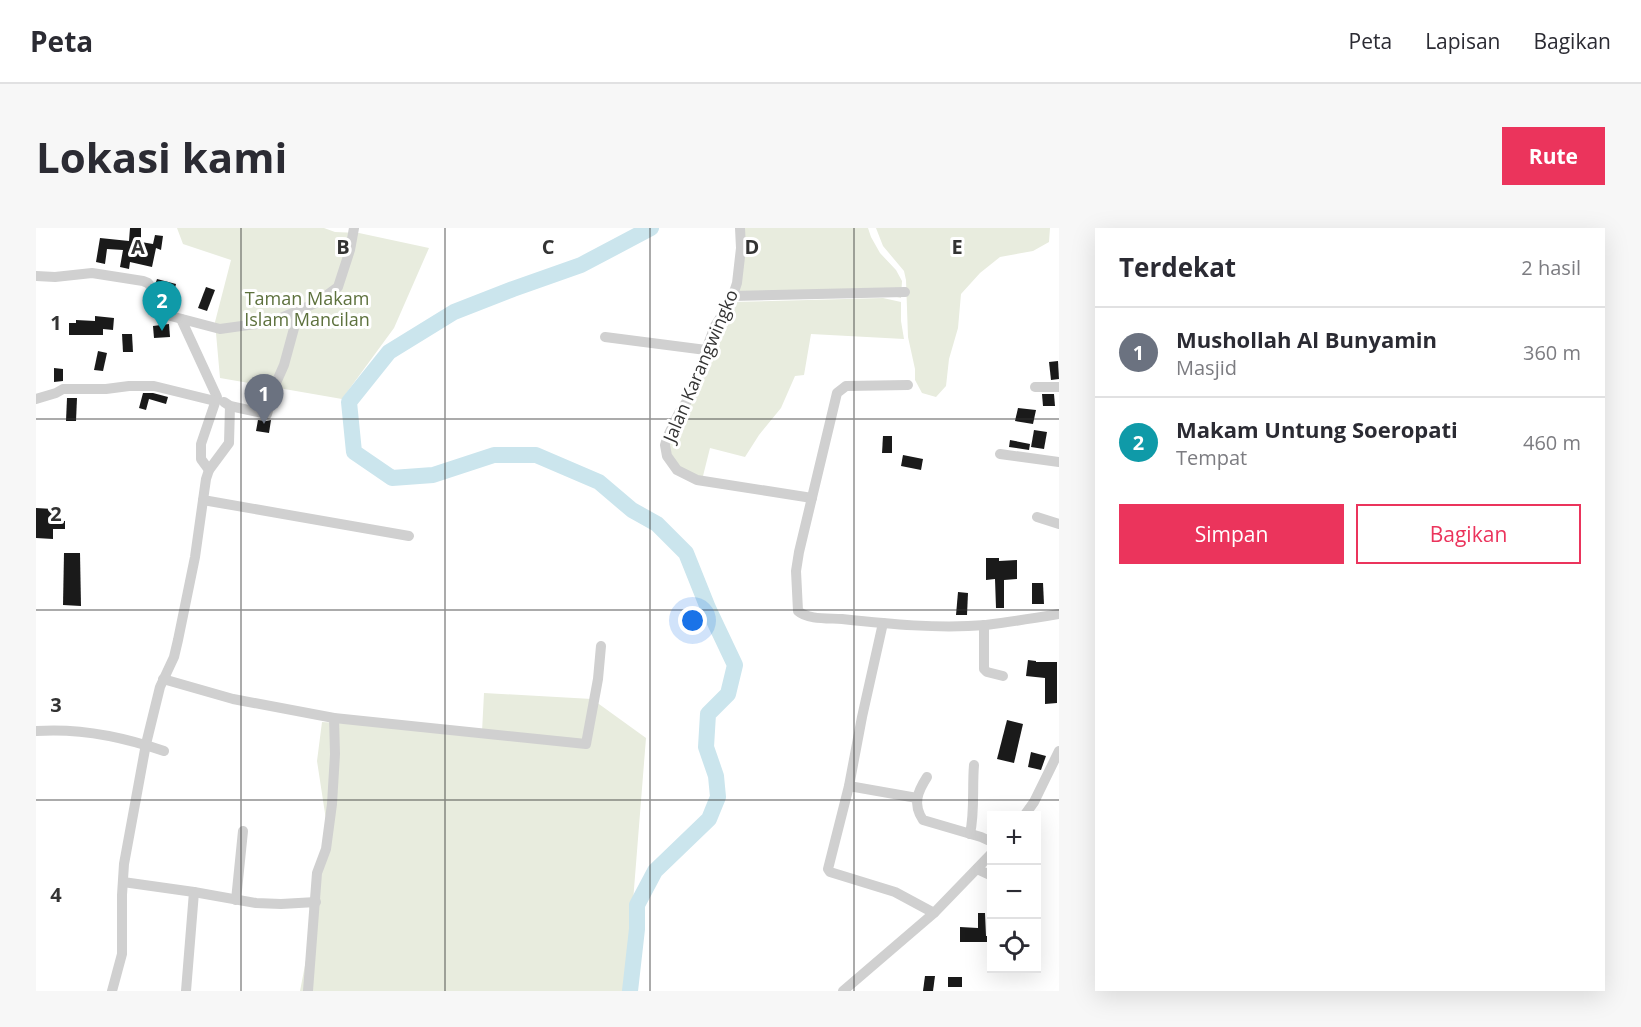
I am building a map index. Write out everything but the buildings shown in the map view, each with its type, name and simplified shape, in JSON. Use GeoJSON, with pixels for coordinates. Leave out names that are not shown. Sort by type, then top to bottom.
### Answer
{"type":"FeatureCollection","features":[{"type":"Feature","properties":{"kind":"street"},"geometry":{"type":"LineString","coordinates":[[36,276],[55,277],[92,273],[143,281],[151,287],[163,314],[220,329],[271,322],[316,303],[338,287],[350,250],[354,228]]}},
{"type":"Feature","properties":{"kind":"street","name":"Jalan Karangwingko"},"geometry":{"type":"LineString","coordinates":[[741,228],[737,284],[733,296],[715,326],[695,388],[667,438],[665,451],[671,464],[677,470],[697,480],[812,498]]}},
{"type":"Feature","properties":{"kind":"street"},"geometry":{"type":"LineString","coordinates":[[733,296],[905,292]]}},
{"type":"Feature","properties":{"kind":"street"},"geometry":{"type":"LineString","coordinates":[[36,399],[63,389],[154,386],[216,399],[230,406],[267,414],[284,365],[299,310]]}},
{"type":"Feature","properties":{"kind":"street"},"geometry":{"type":"LineString","coordinates":[[181,319],[216,399],[201,444],[201,459],[209,470]]}},
{"type":"Feature","properties":{"kind":"street"},"geometry":{"type":"LineString","coordinates":[[605,337],[706,350]]}},
{"type":"Feature","properties":{"kind":"street"},"geometry":{"type":"LineString","coordinates":[[908,385],[846,386],[837,393],[796,571],[798,611],[818,617],[938,626],[984,625],[1059,614]]}},
{"type":"Feature","properties":{"kind":"street"},"geometry":{"type":"LineString","coordinates":[[1035,387],[1059,387]]}},
{"type":"Feature","properties":{"kind":"street"},"geometry":{"type":"LineString","coordinates":[[112,991],[122,954],[124,864],[146,744],[160,687],[174,657],[178,640],[195,557],[206,479],[209,470],[229,443],[230,406]]}},
{"type":"Feature","properties":{"kind":"street"},"geometry":{"type":"LineString","coordinates":[[1000,454],[1059,462]]}},
{"type":"Feature","properties":{"kind":"street"},"geometry":{"type":"LineString","coordinates":[[203,500],[409,536]]}},
{"type":"Feature","properties":{"kind":"street"},"geometry":{"type":"LineString","coordinates":[[1037,517],[1059,524]]}},
{"type":"Feature","properties":{"kind":"street"},"geometry":{"type":"LineString","coordinates":[[883,623],[849,786],[828,869],[830,872],[895,892],[934,913]]}},
{"type":"Feature","properties":{"kind":"street"},"geometry":{"type":"LineString","coordinates":[[984,625],[984,669],[1003,676]]}},
{"type":"Feature","properties":{"kind":"street"},"geometry":{"type":"LineString","coordinates":[[163,679],[219,695],[334,718],[586,744],[598,679],[601,646]]}},
{"type":"Feature","properties":{"kind":"street"},"geometry":{"type":"LineString","coordinates":[[308,991],[317,873],[326,849],[331,813],[335,754],[334,718]]}},
{"type":"Feature","properties":{"kind":"street"},"geometry":{"type":"LineString","coordinates":[[36,731],[56,730],[101,736],[146,744],[164,751]]}},
{"type":"Feature","properties":{"kind":"street"},"geometry":{"type":"LineString","coordinates":[[1028,811],[1059,751]]}},
{"type":"Feature","properties":{"kind":"street"},"geometry":{"type":"LineString","coordinates":[[970,834],[974,808],[972,786],[974,765]]}},
{"type":"Feature","properties":{"kind":"street"},"geometry":{"type":"LineString","coordinates":[[927,777],[917,798],[918,813],[922,820],[987,840]]}},
{"type":"Feature","properties":{"kind":"street"},"geometry":{"type":"LineString","coordinates":[[849,786],[917,798]]}},
{"type":"Feature","properties":{"kind":"street"},"geometry":{"type":"LineString","coordinates":[[236,900],[243,831]]}},
{"type":"Feature","properties":{"kind":"street"},"geometry":{"type":"LineString","coordinates":[[843,991],[934,913],[987,859]]}},
{"type":"Feature","properties":{"kind":"street"},"geometry":{"type":"LineString","coordinates":[[977,869],[987,874]]}},
{"type":"Feature","properties":{"kind":"street"},"geometry":{"type":"LineString","coordinates":[[123,882],[256,903],[316,902]]}},
{"type":"Feature","properties":{"kind":"street"},"geometry":{"type":"LineString","coordinates":[[186,991],[194,892]]}},
{"type":"Feature","properties":{"kind":"green space","name":"Taman Makam Islam Mancilan"},"geometry":{"type":"Polygon","coordinates":[[[177,228],[324,228],[335,232],[359,233],[429,248],[394,328],[342,399],[220,378],[215,322],[231,260],[183,244],[177,228]]]}},
{"type":"Feature","properties":{"kind":"green space"},"geometry":{"type":"Polygon","coordinates":[[[744,228],[868,228],[880,253],[896,270],[902,281],[901,298],[893,296],[737,298],[744,264],[744,228]]]}},
{"type":"Feature","properties":{"kind":"green space"},"geometry":{"type":"Polygon","coordinates":[[[876,228],[1050,228],[1049,242],[1033,251],[1000,257],[980,273],[961,294],[958,328],[949,359],[946,386],[936,397],[922,393],[915,380],[908,337],[904,271],[883,246],[876,228]]]}},
{"type":"Feature","properties":{"kind":"green space"},"geometry":{"type":"Polygon","coordinates":[[[883,298],[901,302],[904,339],[811,334],[804,375],[795,376],[781,408],[745,457],[710,448],[702,480],[680,470],[669,455],[671,439],[698,391],[717,332],[734,302],[883,298]]]}},
{"type":"Feature","properties":{"kind":"green space"},"geometry":{"type":"Polygon","coordinates":[[[484,693],[592,699],[646,738],[624,991],[300,991],[314,919],[309,907],[328,833],[317,761],[322,722],[482,732],[484,693]]]}},
{"type":"Feature","properties":{"kind":"waterway"},"geometry":{"type":"LineString","coordinates":[[630,991],[637,929],[637,905],[655,871],[709,819],[718,797],[716,776],[706,747],[708,714],[728,694],[735,665],[708,608],[686,553],[657,524],[632,510],[599,482],[536,455],[494,455],[433,475],[392,478],[354,452],[349,402],[389,352],[454,312],[581,265],[651,228]]}},
{"type":"Feature","properties":{"kind":"place","name":"Makam Untung Soeropati"},"geometry":{"type":"Point","coordinates":[162,331]}},
{"type":"Feature","properties":{"kind":"place","name":"Mushollah Al Bunyamin"},"geometry":{"type":"Point","coordinates":[264,424]}}]}
